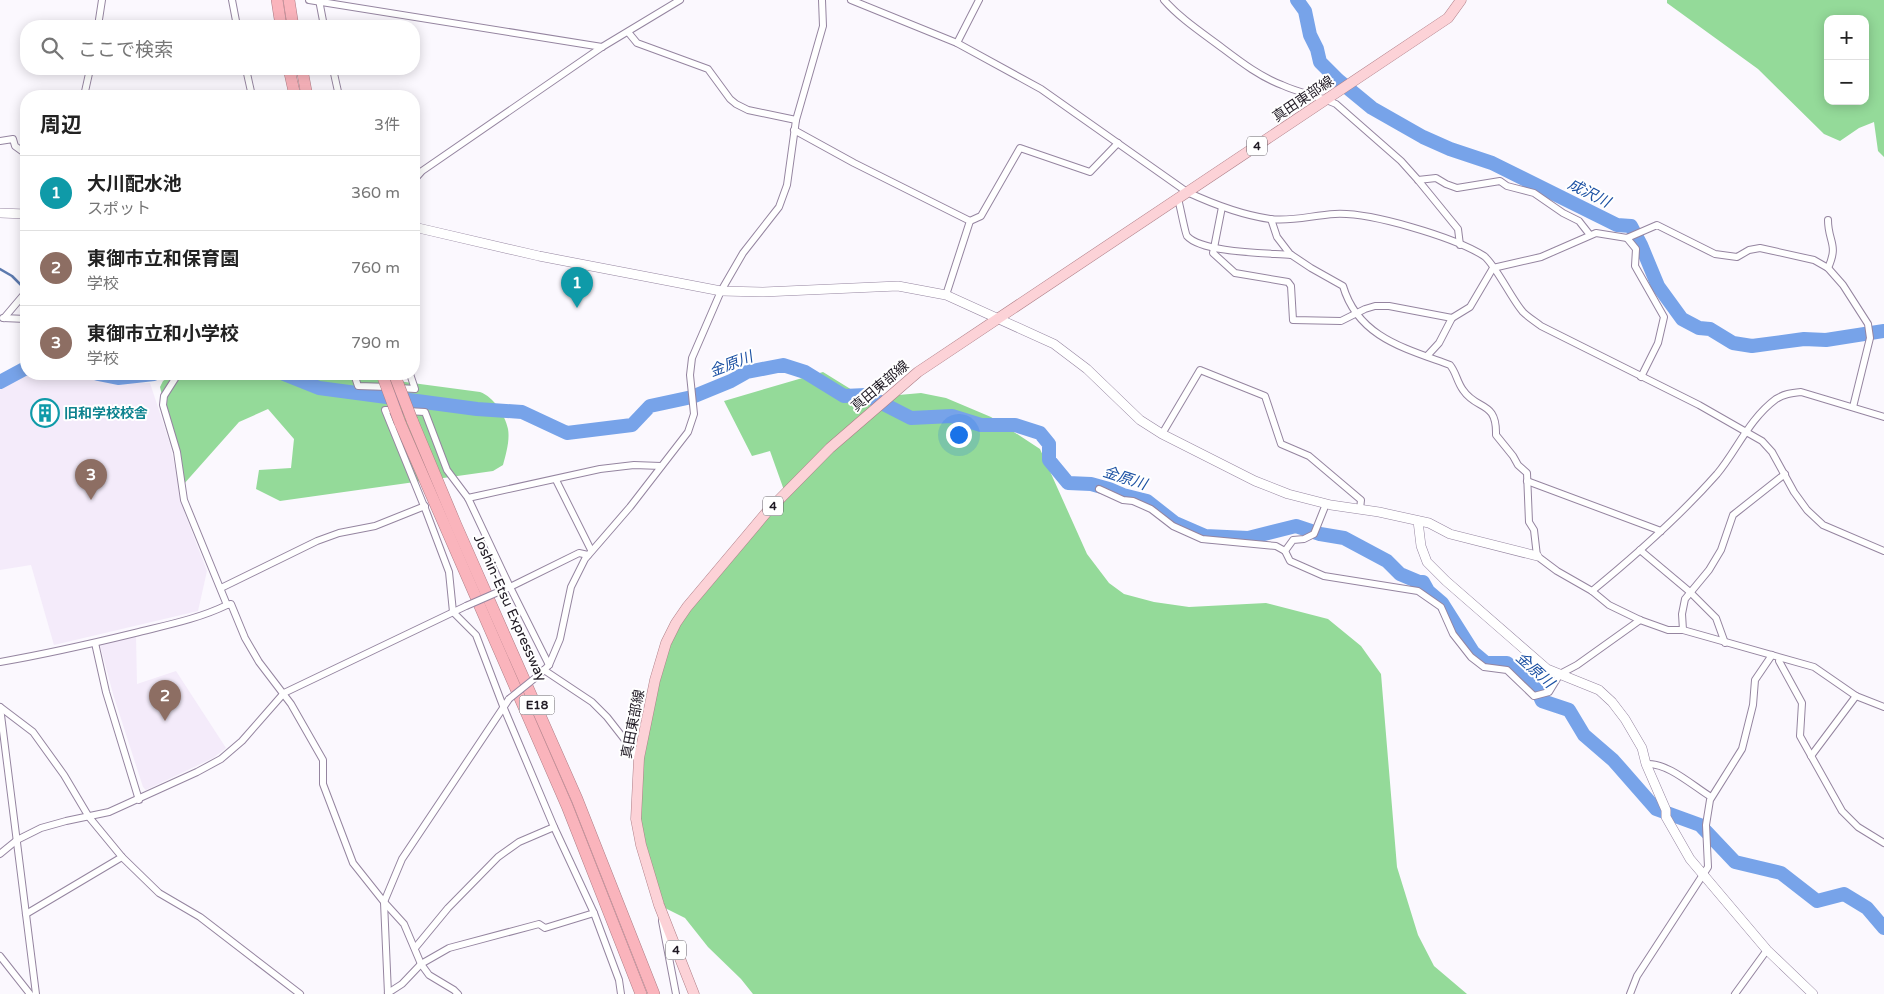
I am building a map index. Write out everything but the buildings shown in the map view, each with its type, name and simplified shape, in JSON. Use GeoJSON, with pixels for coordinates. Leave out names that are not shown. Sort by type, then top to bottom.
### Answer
{"type":"FeatureCollection","features":[{"type":"Feature","properties":{"kind":"highway"},"geometry":{"type":"LineString","coordinates":[[277,0],[280,20]]}},
{"type":"Feature","properties":{"kind":"highway"},"geometry":{"type":"LineString","coordinates":[[289,0],[293,20]]}},
{"type":"Feature","properties":{"kind":"highway"},"geometry":{"type":"LineString","coordinates":[[290,75],[294,90]]}},
{"type":"Feature","properties":{"kind":"highway"},"geometry":{"type":"LineString","coordinates":[[303,75],[306,90]]}},
{"type":"Feature","properties":{"kind":"highway","name":"Joshin-Etsu Expressway"},"geometry":{"type":"LineString","coordinates":[[384,380],[447,533],[560,788],[641,994]]}},
{"type":"Feature","properties":{"kind":"highway","name":"Joshin-Etsu Expressway"},"geometry":{"type":"LineString","coordinates":[[396,380],[456,525],[578,799],[654,994]]}},
{"type":"Feature","properties":{"kind":"main road","name":"真田東部線"},"geometry":{"type":"LineString","coordinates":[[694,994],[659,905],[641,846],[636,819],[639,758],[655,680],[666,643],[676,624],[693,600],[766,513],[830,448],[918,372],[1448,18],[1462,0]]}},
{"type":"Feature","properties":{"kind":"street"},"geometry":{"type":"LineString","coordinates":[[99,20],[102,0]]}},
{"type":"Feature","properties":{"kind":"street"},"geometry":{"type":"LineString","coordinates":[[232,0],[236,20]]}},
{"type":"Feature","properties":{"kind":"street"},"geometry":{"type":"LineString","coordinates":[[309,0],[602,47]]}},
{"type":"Feature","properties":{"kind":"street"},"geometry":{"type":"LineString","coordinates":[[420,175],[602,47],[680,0]]}},
{"type":"Feature","properties":{"kind":"street"},"geometry":{"type":"LineString","coordinates":[[388,993],[384,902],[402,859],[504,706],[544,669],[560,639],[571,587],[589,553],[630,506],[688,432],[694,414],[690,375],[692,358],[721,291],[743,253],[778,207],[787,184],[796,120],[823,26],[822,0]]}},
{"type":"Feature","properties":{"kind":"street"},"geometry":{"type":"LineString","coordinates":[[851,0],[957,43],[1041,89],[1187,192],[1222,207],[1271,219],[1355,214],[1429,233],[1485,257],[1524,312],[1541,326],[1641,378],[1699,405],[1762,441],[1772,452],[1794,492],[1807,510],[1824,525],[1884,551]]}},
{"type":"Feature","properties":{"kind":"street"},"geometry":{"type":"LineString","coordinates":[[957,43],[979,0]]}},
{"type":"Feature","properties":{"kind":"street"},"geometry":{"type":"LineString","coordinates":[[1164,0],[1185,20],[1246,65],[1282,86],[1336,104],[1401,160],[1458,230],[1460,245]]}},
{"type":"Feature","properties":{"kind":"street"},"geometry":{"type":"LineString","coordinates":[[319,1],[323,20]]}},
{"type":"Feature","properties":{"kind":"street"},"geometry":{"type":"LineString","coordinates":[[628,32],[637,43],[708,69],[730,99],[736,104],[748,110],[796,120]]}},
{"type":"Feature","properties":{"kind":"street"},"geometry":{"type":"LineString","coordinates":[[85,90],[89,75]]}},
{"type":"Feature","properties":{"kind":"street"},"geometry":{"type":"LineString","coordinates":[[247,75],[251,90]]}},
{"type":"Feature","properties":{"kind":"street"},"geometry":{"type":"LineString","coordinates":[[334,75],[338,90]]}},
{"type":"Feature","properties":{"kind":"street"},"geometry":{"type":"LineString","coordinates":[[794,130],[854,163],[970,221]]}},
{"type":"Feature","properties":{"kind":"street"},"geometry":{"type":"LineString","coordinates":[[0,141],[13,139],[15,146],[20,150]]}},
{"type":"Feature","properties":{"kind":"street"},"geometry":{"type":"LineString","coordinates":[[946,295],[970,221],[981,216],[1020,148],[1090,172],[1118,143]]}},
{"type":"Feature","properties":{"kind":"street"},"geometry":{"type":"LineString","coordinates":[[1418,180],[1436,178],[1458,188],[1500,182],[1506,186],[1534,193],[1563,213],[1579,221],[1590,235]]}},
{"type":"Feature","properties":{"kind":"street"},"geometry":{"type":"LineString","coordinates":[[1178,198],[1185,232],[1188,237],[1213,248],[1292,255]]}},
{"type":"Feature","properties":{"kind":"street"},"geometry":{"type":"LineString","coordinates":[[1222,207],[1213,252],[1235,273],[1288,282],[1291,286],[1293,320],[1341,321],[1375,306],[1389,306],[1452,318]]}},
{"type":"Feature","properties":{"kind":"street"},"geometry":{"type":"LineString","coordinates":[[0,213],[20,214]]}},
{"type":"Feature","properties":{"kind":"street"},"geometry":{"type":"LineString","coordinates":[[1271,219],[1277,237],[1292,255],[1311,268],[1340,282],[1348,301],[1361,320],[1379,335],[1450,365],[1464,392],[1492,412],[1496,422],[1496,435],[1518,465],[1527,473],[1529,522],[1534,530],[1537,556]]}},
{"type":"Feature","properties":{"kind":"street"},"geometry":{"type":"LineString","coordinates":[[1828,220],[1833,256],[1828,268]]}},
{"type":"Feature","properties":{"kind":"street"},"geometry":{"type":"LineString","coordinates":[[1427,356],[1439,343],[1452,318],[1470,306],[1493,268],[1541,257],[1596,233],[1628,238],[1657,225],[1715,254],[1738,256],[1749,250],[1760,248],[1814,260],[1828,268],[1843,285],[1868,324],[1870,338],[1853,407]]}},
{"type":"Feature","properties":{"kind":"street"},"geometry":{"type":"LineString","coordinates":[[420,228],[539,256],[721,291],[763,292],[898,286],[946,295],[1054,344],[1087,369],[1140,420],[1162,434],[1255,481],[1288,494],[1326,504],[1429,522],[1459,536],[1537,556],[1557,571],[1592,591],[1609,605],[1640,620],[1668,630],[1682,630],[1749,647],[1814,667],[1856,696],[1884,707]]}},
{"type":"Feature","properties":{"kind":"street"},"geometry":{"type":"LineString","coordinates":[[1628,238],[1636,249],[1635,266],[1664,317],[1658,343],[1641,378]]}},
{"type":"Feature","properties":{"kind":"street"},"geometry":{"type":"LineString","coordinates":[[2,319],[20,299]]}},
{"type":"Feature","properties":{"kind":"street"},"geometry":{"type":"LineString","coordinates":[[2,319],[20,318]]}},
{"type":"Feature","properties":{"kind":"street"},"geometry":{"type":"LineString","coordinates":[[1162,434],[1200,370],[1265,396],[1281,444],[1310,456],[1361,500],[1360,510]]}},
{"type":"Feature","properties":{"kind":"street"},"geometry":{"type":"LineString","coordinates":[[174,380],[164,396],[163,405],[177,452],[184,500],[228,605]]}},
{"type":"Feature","properties":{"kind":"street"},"geometry":{"type":"LineString","coordinates":[[356,380],[358,386],[415,389],[412,380]]}},
{"type":"Feature","properties":{"kind":"street"},"geometry":{"type":"LineString","coordinates":[[1592,591],[1661,531],[1717,473],[1745,431],[1775,400],[1790,393],[1806,393],[1884,417]]}},
{"type":"Feature","properties":{"kind":"street"},"geometry":{"type":"LineString","coordinates":[[621,994],[619,980],[594,913],[554,827],[476,635],[452,612],[449,572],[385,410],[425,412],[447,470],[468,498],[544,669],[592,702],[607,716],[639,758]]}},
{"type":"Feature","properties":{"kind":"street"},"geometry":{"type":"LineString","coordinates":[[468,498],[600,469],[634,465],[661,466]]}},
{"type":"Feature","properties":{"kind":"street"},"geometry":{"type":"LineString","coordinates":[[1682,630],[1682,614],[1685,599],[1709,570],[1721,550],[1733,515],[1785,474]]}},
{"type":"Feature","properties":{"kind":"street"},"geometry":{"type":"LineString","coordinates":[[556,480],[589,553]]}},
{"type":"Feature","properties":{"kind":"street"},"geometry":{"type":"LineString","coordinates":[[1527,481],[1661,531]]}},
{"type":"Feature","properties":{"kind":"street"},"geometry":{"type":"LineString","coordinates":[[1099,489],[1123,500],[1133,501],[1151,509],[1173,526],[1202,539],[1276,546],[1285,552],[1290,561],[1324,576],[1418,591],[1441,607],[1453,634],[1471,657],[1484,667],[1507,670],[1534,696],[1549,692],[1560,674],[1577,665],[1640,620]]}},
{"type":"Feature","properties":{"kind":"street"},"geometry":{"type":"LineString","coordinates":[[1285,552],[1293,540],[1304,539],[1314,534],[1326,504]]}},
{"type":"Feature","properties":{"kind":"street"},"geometry":{"type":"LineString","coordinates":[[221,588],[317,541],[339,533],[375,526],[424,506]]}},
{"type":"Feature","properties":{"kind":"street"},"geometry":{"type":"LineString","coordinates":[[1418,521],[1421,546],[1427,562],[1547,669],[1604,694],[1625,719],[1642,748],[1646,764],[1666,814],[1690,859],[1704,873],[1767,950],[1813,994]]}},
{"type":"Feature","properties":{"kind":"street"},"geometry":{"type":"LineString","coordinates":[[1640,550],[1690,592],[1716,618],[1725,642]]}},
{"type":"Feature","properties":{"kind":"street"},"geometry":{"type":"LineString","coordinates":[[0,854],[17,840],[41,828],[66,820],[109,812],[197,772],[221,759],[242,741],[284,693],[452,612],[579,554],[589,553]]}},
{"type":"Feature","properties":{"kind":"street"},"geometry":{"type":"LineString","coordinates":[[0,662],[95,643],[181,621],[231,604],[245,638],[259,662],[284,693],[323,760],[323,784],[353,863],[404,924],[421,964],[435,979],[458,994]]}},
{"type":"Feature","properties":{"kind":"street"},"geometry":{"type":"LineString","coordinates":[[95,643],[106,692],[139,800]]}},
{"type":"Feature","properties":{"kind":"street"},"geometry":{"type":"LineString","coordinates":[[1630,994],[1637,976],[1708,867],[1706,825],[1711,797],[1742,749],[1753,706],[1755,680],[1772,655]]}},
{"type":"Feature","properties":{"kind":"street"},"geometry":{"type":"LineString","coordinates":[[1780,658],[1779,661],[1802,703],[1800,736],[1811,756],[1842,811],[1858,827],[1884,843]]}},
{"type":"Feature","properties":{"kind":"street"},"geometry":{"type":"LineString","coordinates":[[1811,756],[1856,696]]}},
{"type":"Feature","properties":{"kind":"street"},"geometry":{"type":"LineString","coordinates":[[0,707],[33,732],[64,775],[89,817],[122,857],[159,893],[206,922],[300,994]]}},
{"type":"Feature","properties":{"kind":"street"},"geometry":{"type":"LineString","coordinates":[[0,707],[26,914],[33,994]]}},
{"type":"Feature","properties":{"kind":"street"},"geometry":{"type":"LineString","coordinates":[[1646,764],[1654,763],[1685,779],[1711,797]]}},
{"type":"Feature","properties":{"kind":"street"},"geometry":{"type":"LineString","coordinates":[[415,948],[448,908],[498,857],[519,842],[554,827]]}},
{"type":"Feature","properties":{"kind":"street"},"geometry":{"type":"LineString","coordinates":[[26,914],[122,857]]}},
{"type":"Feature","properties":{"kind":"street"},"geometry":{"type":"LineString","coordinates":[[659,905],[676,994]]}},
{"type":"Feature","properties":{"kind":"street"},"geometry":{"type":"LineString","coordinates":[[388,993],[402,984],[421,964],[449,948],[539,924],[545,928],[594,913]]}},
{"type":"Feature","properties":{"kind":"street"},"geometry":{"type":"LineString","coordinates":[[1735,994],[1767,950]]}},
{"type":"Feature","properties":{"kind":"street"},"geometry":{"type":"LineString","coordinates":[[0,956],[33,994]]}},
{"type":"Feature","properties":{"kind":"shaded area"},"geometry":{"type":"Polygon","coordinates":[[[20,378],[20,380],[108,380],[150,383],[170,444],[185,514],[207,571],[198,611],[54,645],[31,565],[0,570],[0,388],[20,378]]]}},
{"type":"Feature","properties":{"kind":"shaded area"},"geometry":{"type":"Polygon","coordinates":[[[136,635],[137,684],[176,671],[226,748],[213,758],[146,790],[143,787],[113,694],[100,645],[136,635]]]}},
{"type":"Feature","properties":{"kind":"green space"},"geometry":{"type":"Polygon","coordinates":[[[1667,0],[1884,0],[1884,157],[1878,151],[1874,122],[1859,128],[1840,141],[1824,134],[1758,69],[1667,3],[1667,0]]]}},
{"type":"Feature","properties":{"kind":"green space"},"geometry":{"type":"Polygon","coordinates":[[[823,372],[865,398],[921,393],[946,398],[991,417],[1040,449],[1087,554],[1109,583],[1124,594],[1154,602],[1189,607],[1266,603],[1328,619],[1361,646],[1381,674],[1397,867],[1418,935],[1434,966],[1467,994],[753,994],[741,979],[708,947],[685,918],[659,905],[641,845],[637,797],[655,680],[676,623],[785,493],[770,451],[752,456],[724,401],[823,372]]]}},
{"type":"Feature","properties":{"kind":"green space"},"geometry":{"type":"Polygon","coordinates":[[[390,380],[480,392],[490,398],[498,407],[508,429],[508,442],[503,465],[493,471],[280,501],[256,489],[259,470],[291,468],[294,439],[268,409],[239,422],[183,485],[160,387],[163,381],[390,380]]]}},
{"type":"Feature","properties":{"kind":"waterway","name":"成沢川"},"geometry":{"type":"LineString","coordinates":[[1297,0],[1305,11],[1310,35],[1317,49],[1320,62],[1338,80],[1372,108],[1423,137],[1450,149],[1492,163],[1617,225],[1631,226],[1658,286],[1682,319],[1699,328],[1710,329],[1733,343],[1752,346],[1804,339],[1826,340],[1884,331]]}},
{"type":"Feature","properties":{"kind":"waterway"},"geometry":{"type":"LineString","coordinates":[[0,269],[12,276],[20,284]]}},
{"type":"Feature","properties":{"kind":"waterway","name":"金原川"},"geometry":{"type":"LineString","coordinates":[[299,380],[319,388],[477,409],[522,412],[567,433],[632,425],[650,406],[692,397],[731,381],[747,372],[783,365],[805,372],[844,396],[866,395],[911,418],[952,416],[981,425],[1015,425],[1040,433],[1049,444],[1049,460],[1068,483],[1091,484],[1147,501],[1175,523],[1205,536],[1248,538],[1296,526],[1320,534],[1344,538],[1387,561],[1400,574],[1423,582],[1428,591],[1442,603],[1473,652],[1486,663],[1507,663],[1537,690],[1542,701],[1569,710],[1584,735],[1613,760],[1656,809],[1700,825],[1735,862],[1781,873],[1817,901],[1844,894],[1867,908],[1884,928]]}},
{"type":"Feature","properties":{"kind":"waterway","name":"金原川"},"geometry":{"type":"LineString","coordinates":[[0,382],[20,371]]}},
{"type":"Feature","properties":{"kind":"place","name":"大川配水池"},"geometry":{"type":"Point","coordinates":[577,308]}},
{"type":"Feature","properties":{"kind":"place","name":"旧和学校校舎"},"geometry":{"type":"Point","coordinates":[45,413]}},
{"type":"Feature","properties":{"kind":"place","name":"東御市立和小学校"},"geometry":{"type":"Point","coordinates":[91,500]}},
{"type":"Feature","properties":{"kind":"place","name":"東御市立和保育園"},"geometry":{"type":"Point","coordinates":[165,721]}}]}
